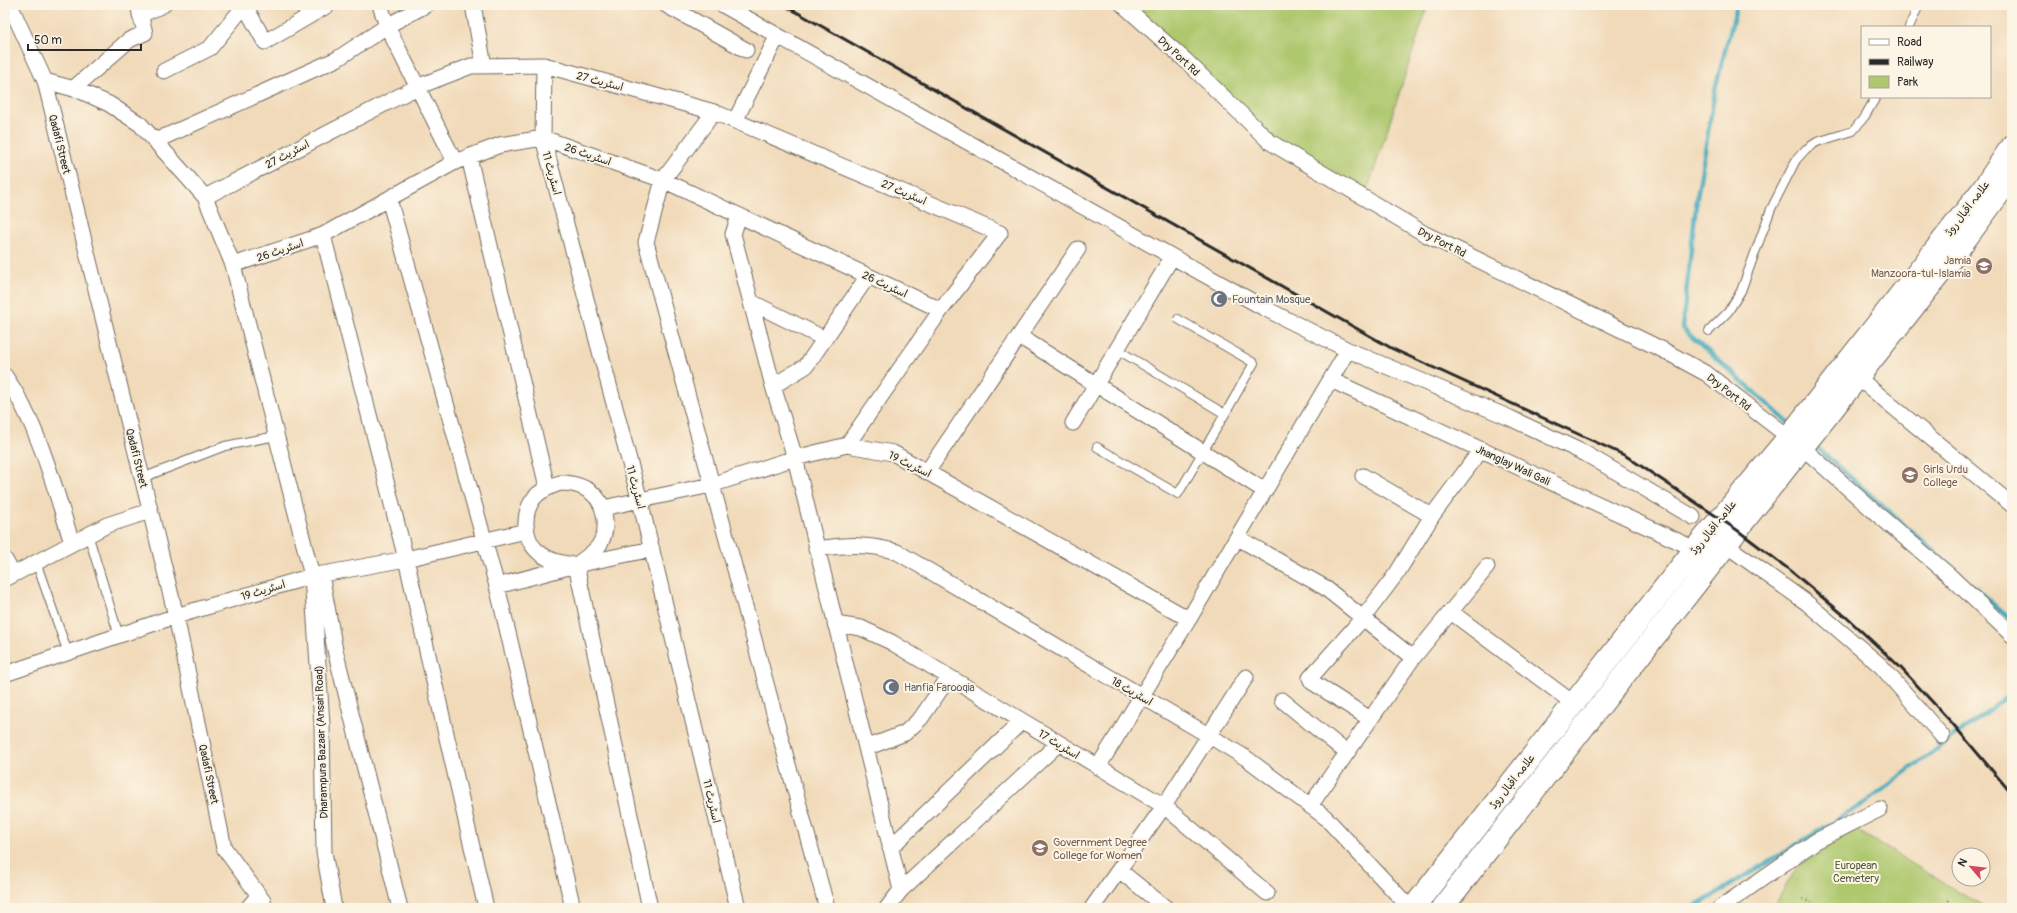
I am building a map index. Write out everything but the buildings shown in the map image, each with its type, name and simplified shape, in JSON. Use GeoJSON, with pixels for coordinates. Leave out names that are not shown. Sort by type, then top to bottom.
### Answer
{"type":"FeatureCollection","features":[{"type":"Feature","properties":{"kind":"main road","name":"علامہ اقبال روڈ"},"geometry":{"type":"LineString","coordinates":[[1442,908],[1726,546],[1796,443],[2011,150]]}},
{"type":"Feature","properties":{"kind":"main road","name":"علامہ اقبال روڈ"},"geometry":{"type":"LineString","coordinates":[[1411,908],[1452,860],[1573,703],[1695,549],[1858,377],[1945,267],[2012,176]]}},
{"type":"Feature","properties":{"kind":"main road"},"geometry":{"type":"LineString","coordinates":[[1452,860],[1470,873]]}},
{"type":"Feature","properties":{"kind":"street"},"geometry":{"type":"LineString","coordinates":[[5,10],[10,5]]}},
{"type":"Feature","properties":{"kind":"street","name":"Qadafi Street"},"geometry":{"type":"LineString","coordinates":[[10,5],[45,81],[176,616],[224,848],[261,902]]}},
{"type":"Feature","properties":{"kind":"street"},"geometry":{"type":"LineString","coordinates":[[73,89],[129,40],[145,33],[139,10],[163,5]]}},
{"type":"Feature","properties":{"kind":"street"},"geometry":{"type":"LineString","coordinates":[[164,71],[210,48],[245,5],[265,42],[328,5]]}},
{"type":"Feature","properties":{"kind":"street"},"geometry":{"type":"LineString","coordinates":[[380,5],[387,26],[417,86],[462,159],[548,487]]}},
{"type":"Feature","properties":{"kind":"street"},"geometry":{"type":"LineString","coordinates":[[155,141],[337,59],[387,26],[426,5]]}},
{"type":"Feature","properties":{"kind":"street"},"geometry":{"type":"LineString","coordinates":[[473,5],[484,66]]}},
{"type":"Feature","properties":{"kind":"street"},"geometry":{"type":"LineString","coordinates":[[666,5],[746,50]]}},
{"type":"Feature","properties":{"kind":"street"},"geometry":{"type":"LineString","coordinates":[[723,5],[1264,308],[1348,350],[1510,418],[1586,454],[1693,516]]}},
{"type":"Feature","properties":{"kind":"street","name":"Dry Port Rd"},"geometry":{"type":"LineString","coordinates":[[1123,5],[1184,59],[1270,142],[1425,234],[1664,350],[1701,371],[1796,443],[1949,575],[2012,635]]}},
{"type":"Feature","properties":{"kind":"street"},"geometry":{"type":"LineString","coordinates":[[735,121],[775,41]]}},
{"type":"Feature","properties":{"kind":"street","name":"اسٹریٹ 27"},"geometry":{"type":"LineString","coordinates":[[205,197],[417,86],[471,66],[544,65],[714,112],[1000,232],[941,310]]}},
{"type":"Feature","properties":{"kind":"street","name":"اسٹریٹ 11"},"geometry":{"type":"LineString","coordinates":[[544,65],[543,138],[640,501],[738,908]]}},
{"type":"Feature","properties":{"kind":"street"},"geometry":{"type":"LineString","coordinates":[[45,81],[73,89],[109,104],[140,124],[205,197],[233,266],[276,436],[317,575],[400,908]]}},
{"type":"Feature","properties":{"kind":"street"},"geometry":{"type":"LineString","coordinates":[[714,112],[663,180],[646,242],[827,908]]}},
{"type":"Feature","properties":{"kind":"street","name":"اسٹریٹ 26"},"geometry":{"type":"LineString","coordinates":[[233,266],[323,235],[462,159],[500,145],[543,138],[663,180],[941,310]]}},
{"type":"Feature","properties":{"kind":"street"},"geometry":{"type":"LineString","coordinates":[[389,199],[497,586],[573,908]]}},
{"type":"Feature","properties":{"kind":"street"},"geometry":{"type":"LineString","coordinates":[[739,216],[733,234],[773,386],[795,458],[816,549],[901,890]]}},
{"type":"Feature","properties":{"kind":"street"},"geometry":{"type":"LineString","coordinates":[[323,235],[406,559],[486,908]]}},
{"type":"Feature","properties":{"kind":"street"},"geometry":{"type":"LineString","coordinates":[[927,472],[1078,249]]}},
{"type":"Feature","properties":{"kind":"street"},"geometry":{"type":"LineString","coordinates":[[1073,422],[1118,350],[1172,257]]}},
{"type":"Feature","properties":{"kind":"street"},"geometry":{"type":"LineString","coordinates":[[773,386],[806,366],[868,276]]}},
{"type":"Feature","properties":{"kind":"street"},"geometry":{"type":"LineString","coordinates":[[751,302],[825,339]]}},
{"type":"Feature","properties":{"kind":"street"},"geometry":{"type":"LineString","coordinates":[[847,445],[941,310]]}},
{"type":"Feature","properties":{"kind":"street"},"geometry":{"type":"LineString","coordinates":[[1019,336],[1265,491]]}},
{"type":"Feature","properties":{"kind":"street"},"geometry":{"type":"LineString","coordinates":[[1098,767],[1238,538],[1348,350]]}},
{"type":"Feature","properties":{"kind":"street"},"geometry":{"type":"LineString","coordinates":[[5,376],[16,391],[41,448],[72,542]]}},
{"type":"Feature","properties":{"kind":"street"},"geometry":{"type":"LineString","coordinates":[[1858,377],[2012,505]]}},
{"type":"Feature","properties":{"kind":"street","name":"Jhanglay Wali Gali"},"geometry":{"type":"LineString","coordinates":[[1331,380],[1695,549]]}},
{"type":"Feature","properties":{"kind":"street","name":"اسٹریٹ 19"},"geometry":{"type":"LineString","coordinates":[[603,508],[711,485],[795,458],[847,445],[893,453],[1189,619]]}},
{"type":"Feature","properties":{"kind":"street"},"geometry":{"type":"LineString","coordinates":[[1370,719],[1312,682],[1310,678],[1363,618],[1398,573],[1432,516],[1481,450]]}},
{"type":"Feature","properties":{"kind":"street"},"geometry":{"type":"LineString","coordinates":[[1363,476],[1432,516]]}},
{"type":"Feature","properties":{"kind":"street"},"geometry":{"type":"LineString","coordinates":[[560,483],[574,483],[586,488],[596,497],[603,508],[606,522],[604,535],[598,547],[576,565],[550,560],[539,553],[531,543],[526,531],[526,518],[529,505],[537,495],[548,487],[560,483]]}},
{"type":"Feature","properties":{"kind":"street"},"geometry":{"type":"LineString","coordinates":[[5,560],[9,576],[106,525],[150,511]]}},
{"type":"Feature","properties":{"kind":"street","name":"اسٹریٹ 19"},"geometry":{"type":"LineString","coordinates":[[5,674],[176,616],[317,575],[406,559],[526,531]]}},
{"type":"Feature","properties":{"kind":"street"},"geometry":{"type":"LineString","coordinates":[[1238,538],[1324,587],[1413,658]]}},
{"type":"Feature","properties":{"kind":"street","name":"اسٹریٹ 18"},"geometry":{"type":"LineString","coordinates":[[816,549],[855,544],[878,546],[897,552],[1208,735],[1246,758],[1325,817],[1411,908]]}},
{"type":"Feature","properties":{"kind":"street"},"geometry":{"type":"LineString","coordinates":[[1726,546],[1807,604],[1881,666],[1942,736]]}},
{"type":"Feature","properties":{"kind":"street"},"geometry":{"type":"LineString","coordinates":[[497,586],[576,565],[652,549]]}},
{"type":"Feature","properties":{"kind":"street"},"geometry":{"type":"LineString","coordinates":[[576,565],[650,908]]}},
{"type":"Feature","properties":{"kind":"street"},"geometry":{"type":"LineString","coordinates":[[1310,806],[1413,658],[1487,568]]}},
{"type":"Feature","properties":{"kind":"street","name":"Dharampura Bazaar (Ansari Road)"},"geometry":{"type":"LineString","coordinates":[[317,575],[322,724],[324,852],[334,908]]}},
{"type":"Feature","properties":{"kind":"street"},"geometry":{"type":"LineString","coordinates":[[1451,612],[1573,703]]}},
{"type":"Feature","properties":{"kind":"street","name":"اسٹریٹ 17"},"geometry":{"type":"LineString","coordinates":[[835,624],[861,628],[891,642],[1164,806],[1267,893]]}},
{"type":"Feature","properties":{"kind":"street"},"geometry":{"type":"LineString","coordinates":[[866,748],[905,733],[921,718],[948,677]]}},
{"type":"Feature","properties":{"kind":"street"},"geometry":{"type":"LineString","coordinates":[[1092,908],[1164,806],[1246,677]]}},
{"type":"Feature","properties":{"kind":"street"},"geometry":{"type":"LineString","coordinates":[[1282,700],[1347,753]]}},
{"type":"Feature","properties":{"kind":"street"},"geometry":{"type":"LineString","coordinates":[[890,848],[1022,721]]}},
{"type":"Feature","properties":{"kind":"street"},"geometry":{"type":"LineString","coordinates":[[887,908],[901,890],[1059,744]]}},
{"type":"Feature","properties":{"kind":"street"},"geometry":{"type":"LineString","coordinates":[[1720,908],[1816,841],[1880,809]]}},
{"type":"Feature","properties":{"kind":"street"},"geometry":{"type":"LineString","coordinates":[[1119,870],[1166,908]]}},
{"type":"Feature","properties":{"kind":"street"},"geometry":{"type":"LineString","coordinates":[[248,908],[261,902]]}},
{"type":"Feature","properties":{"kind":"lane"},"geometry":{"type":"LineString","coordinates":[[1908,26],[1919,5]]}},
{"type":"Feature","properties":{"kind":"lane"},"geometry":{"type":"LineString","coordinates":[[1709,331],[1728,312],[1741,292],[1771,210],[1796,160],[1806,149],[1817,142],[1853,131],[1865,116],[1875,98]]}},
{"type":"Feature","properties":{"kind":"lane"},"geometry":{"type":"LineString","coordinates":[[1097,447],[1178,494],[1204,452],[1254,363],[1178,319]]}},
{"type":"Feature","properties":{"kind":"lane"},"geometry":{"type":"LineString","coordinates":[[1118,350],[1225,414]]}},
{"type":"Feature","properties":{"kind":"lane"},"geometry":{"type":"LineString","coordinates":[[142,478],[225,446],[276,436]]}},
{"type":"Feature","properties":{"kind":"lane"},"geometry":{"type":"LineString","coordinates":[[88,534],[119,636]]}},
{"type":"Feature","properties":{"kind":"lane"},"geometry":{"type":"LineString","coordinates":[[36,562],[68,653]]}},
{"type":"Feature","properties":{"kind":"path"},"geometry":{"type":"LineString","coordinates":[[1803,898],[1821,908]]}},
{"type":"Feature","properties":{"kind":"path"},"geometry":{"type":"LineString","coordinates":[[1945,908],[1949,900]]}},
{"type":"Feature","properties":{"kind":"green space"},"geometry":{"type":"Polygon","coordinates":[[[1120,5],[1428,5],[1365,198],[1270,142],[1120,5]]]}},
{"type":"Feature","properties":{"kind":"green space","name":"European Cemetery"},"geometry":{"type":"Polygon","coordinates":[[[1855,829],[1985,908],[1773,908],[1797,867],[1855,829]]]}},
{"type":"Feature","properties":{"kind":"waterway"},"geometry":{"type":"LineString","coordinates":[[1737,5],[1716,85],[1697,198],[1682,328],[1791,425]]}},
{"type":"Feature","properties":{"kind":"waterway"},"geometry":{"type":"LineString","coordinates":[[1813,444],[2012,621]]}},
{"type":"Feature","properties":{"kind":"waterway"},"geometry":{"type":"LineString","coordinates":[[1693,908],[1866,802],[2012,693]]}},
{"type":"Feature","properties":{"kind":"railway"},"geometry":{"type":"LineString","coordinates":[[784,5],[1393,349],[1626,456],[1737,530],[1791,571],[1846,617],[1900,667],[1952,723],[2012,794]]}},
{"type":"Feature","properties":{"kind":"place","name":"Jamia Manzoora-tul-Islamia"},"geometry":{"type":"Point","coordinates":[1984,266]}},
{"type":"Feature","properties":{"kind":"place","name":"Fountain Mosque"},"geometry":{"type":"Point","coordinates":[1219,299]}},
{"type":"Feature","properties":{"kind":"place","name":"Girls Urdu College"},"geometry":{"type":"Point","coordinates":[1910,475]}},
{"type":"Feature","properties":{"kind":"place","name":"Hanfia Farooqia"},"geometry":{"type":"Point","coordinates":[891,687]}},
{"type":"Feature","properties":{"kind":"place","name":"Government Degree College for Women"},"geometry":{"type":"Point","coordinates":[1040,848]}}]}
